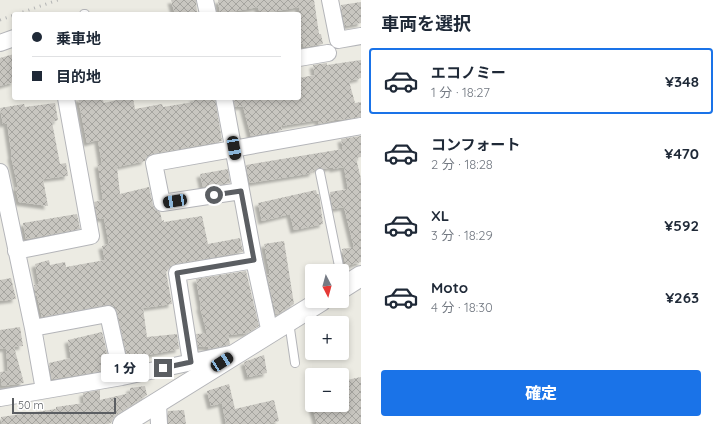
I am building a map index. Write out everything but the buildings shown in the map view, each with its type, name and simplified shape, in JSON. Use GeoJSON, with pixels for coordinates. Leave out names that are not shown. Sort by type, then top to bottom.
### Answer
{"type":"FeatureCollection","features":[{"type":"Feature","properties":{"kind":"street"},"geometry":{"type":"LineString","coordinates":[[205,0],[208,12]]}},
{"type":"Feature","properties":{"kind":"street"},"geometry":{"type":"LineString","coordinates":[[330,0],[338,40],[361,36]]}},
{"type":"Feature","properties":{"kind":"street"},"geometry":{"type":"LineString","coordinates":[[0,43],[12,39]]}},
{"type":"Feature","properties":{"kind":"street"},"geometry":{"type":"LineString","coordinates":[[301,58],[328,53]]}},
{"type":"Feature","properties":{"kind":"street"},"geometry":{"type":"LineString","coordinates":[[16,251],[91,236],[66,100]]}},
{"type":"Feature","properties":{"kind":"street"},"geometry":{"type":"LineString","coordinates":[[224,100],[254,260],[270,333]]}},
{"type":"Feature","properties":{"kind":"street"},"geometry":{"type":"LineString","coordinates":[[241,191],[162,203],[154,164],[234,148],[361,126]]}},
{"type":"Feature","properties":{"kind":"street"},"geometry":{"type":"LineString","coordinates":[[0,172],[33,328],[44,390]]}},
{"type":"Feature","properties":{"kind":"street"},"geometry":{"type":"LineString","coordinates":[[191,362],[177,273],[254,260]]}},
{"type":"Feature","properties":{"kind":"street"},"geometry":{"type":"LineString","coordinates":[[349,280],[361,276]]}},
{"type":"Feature","properties":{"kind":"street"},"geometry":{"type":"LineString","coordinates":[[123,424],[158,404],[235,353],[311,308]]}},
{"type":"Feature","properties":{"kind":"street"},"geometry":{"type":"LineString","coordinates":[[33,328],[108,314],[122,377]]}},
{"type":"Feature","properties":{"kind":"street"},"geometry":{"type":"LineString","coordinates":[[0,398],[122,377],[235,353]]}},
{"type":"Feature","properties":{"kind":"street"},"geometry":{"type":"LineString","coordinates":[[158,404],[159,424]]}},
{"type":"Feature","properties":{"kind":"lane"},"geometry":{"type":"LineString","coordinates":[[320,173],[338,264]]}},
{"type":"Feature","properties":{"kind":"lane"},"geometry":{"type":"LineString","coordinates":[[288,322],[295,363]]}},
{"type":"Feature","properties":{"kind":"railway"},"geometry":{"type":"LineString","coordinates":[[23,12],[58,0]]}},
{"type":"Feature","properties":{"kind":"railway"},"geometry":{"type":"LineString","coordinates":[[0,20],[12,16]]}},
{"type":"Feature","properties":{"kind":"route"},"geometry":{"type":"LineString","coordinates":[[163,368],[191,362],[177,273],[254,260],[241,191],[214,195]]}}]}
